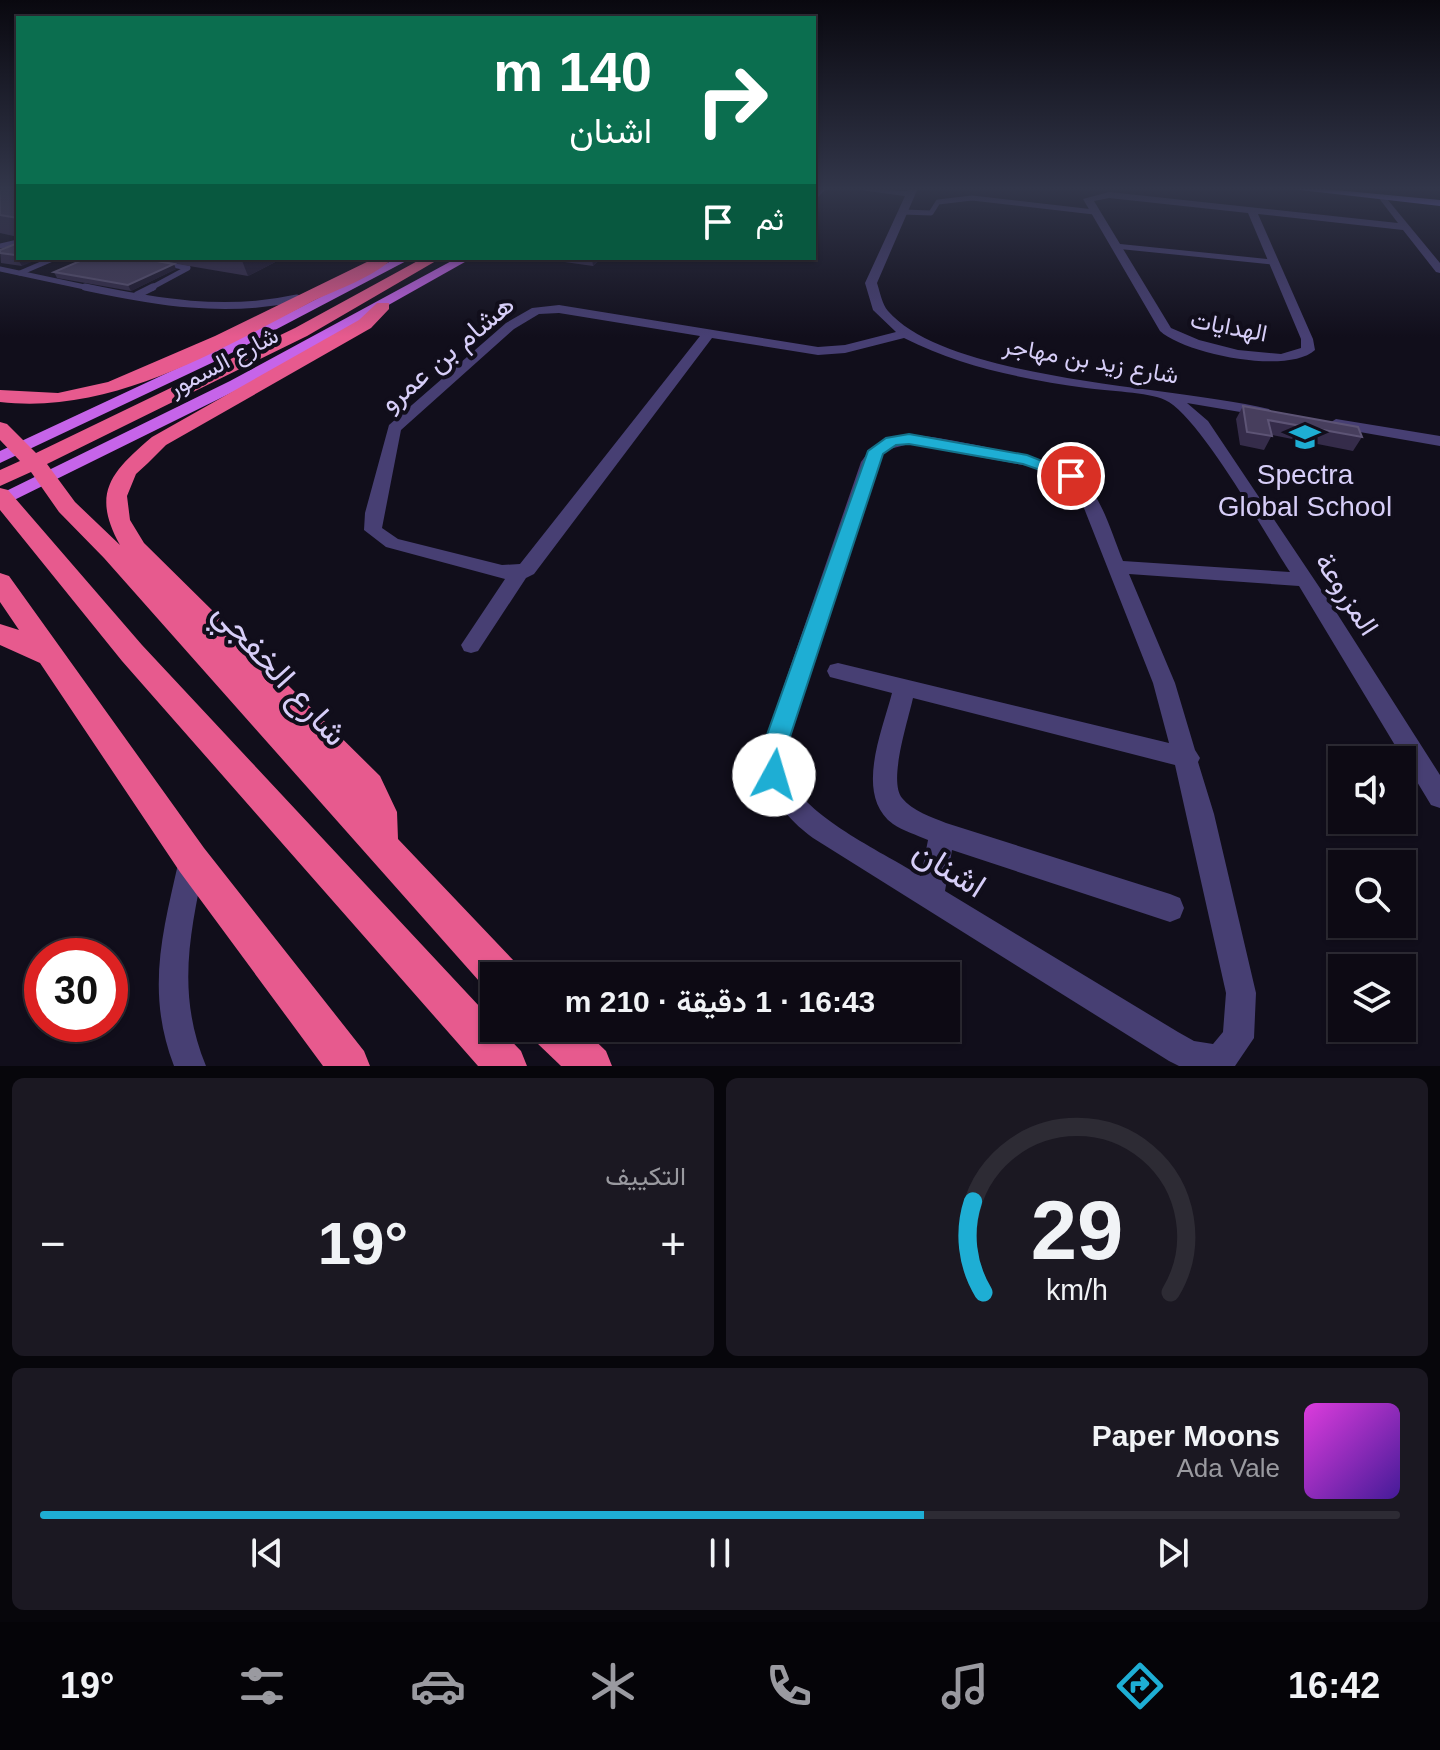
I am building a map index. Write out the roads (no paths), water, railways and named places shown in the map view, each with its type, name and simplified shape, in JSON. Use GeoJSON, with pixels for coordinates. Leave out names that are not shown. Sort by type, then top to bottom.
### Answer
{"type":"FeatureCollection","features":[{"type":"Feature","properties":{"kind":"highway"},"geometry":{"type":"LineString","coordinates":[[0,396],[60,399],[113,387],[151,373],[382,260]]}},
{"type":"Feature","properties":{"kind":"highway"},"geometry":{"type":"LineString","coordinates":[[1,488],[35,462],[301,332],[430,260]]}},
{"type":"Feature","properties":{"kind":"highway"},"geometry":{"type":"LineString","coordinates":[[381,845],[380,812],[368,786],[135,549],[118,520],[116,496],[126,472],[159,441],[365,324],[383,306]]}},
{"type":"Feature","properties":{"kind":"highway","name":"شارع الخفجي"},"geometry":{"type":"LineString","coordinates":[[0,428],[35,462],[67,507],[113,552],[488,962]]}},
{"type":"Feature","properties":{"kind":"highway"},"geometry":{"type":"LineString","coordinates":[[1,488],[35,462]]}},
{"type":"Feature","properties":{"kind":"highway"},"geometry":{"type":"LineString","coordinates":[[1,488],[143,665],[506,1066]]}},
{"type":"Feature","properties":{"kind":"highway"},"geometry":{"type":"LineString","coordinates":[[0,582],[192,860],[349,1066]]}},
{"type":"Feature","properties":{"kind":"highway"},"geometry":{"type":"LineString","coordinates":[[0,634],[54,657]]}},
{"type":"Feature","properties":{"kind":"highway"},"geometry":{"type":"LineString","coordinates":[[566,1042],[591,1066]]}},
{"type":"Feature","properties":{"kind":"main road","name":"شارع السمور"},"geometry":{"type":"LineString","coordinates":[[35,462],[175,376],[402,260]]}},
{"type":"Feature","properties":{"kind":"main road","name":"شارع السمور"},"geometry":{"type":"LineString","coordinates":[[0,458],[35,462],[383,306],[463,260]]}},
{"type":"Feature","properties":{"kind":"street","name":"شارع زيد بن مهاجر"},"geometry":{"type":"LineString","coordinates":[[891,238],[872,276],[871,289],[881,311],[907,333],[950,353],[1004,369],[1273,413]]}},
{"type":"Feature","properties":{"kind":"street","name":"الهدايات"},"geometry":{"type":"LineString","coordinates":[[1110,238],[1161,325],[1173,336],[1215,348],[1297,357],[1307,353],[1309,345],[1263,238]]}},
{"type":"Feature","properties":{"kind":"street"},"geometry":{"type":"LineString","coordinates":[[1415,238],[1440,270]]}},
{"type":"Feature","properties":{"kind":"street"},"geometry":{"type":"LineString","coordinates":[[1422,247],[1440,249]]}},
{"type":"Feature","properties":{"kind":"street","name":"هشام بن عمرو"},"geometry":{"type":"LineString","coordinates":[[519,573],[403,547],[384,540],[373,530],[390,437],[400,419],[510,326],[536,311],[559,309],[818,351],[845,349],[907,333]]}},
{"type":"Feature","properties":{"kind":"street"},"geometry":{"type":"LineString","coordinates":[[471,645],[519,573],[535,561],[708,334]]}},
{"type":"Feature","properties":{"kind":"street","name":"المزروعة"},"geometry":{"type":"LineString","coordinates":[[1166,395],[1189,408],[1200,421],[1305,580],[1440,797]]}},
{"type":"Feature","properties":{"kind":"street"},"geometry":{"type":"LineString","coordinates":[[1318,421],[1440,441]]}},
{"type":"Feature","properties":{"kind":"street","name":"اشنان"},"geometry":{"type":"LineString","coordinates":[[909,439],[1027,460],[1063,471],[1085,492],[1164,683],[1188,758],[1241,993],[1238,1038],[1221,1059],[1208,1061],[1191,1056],[1167,1043],[807,820],[788,800],[774,775],[775,746],[872,457],[885,444],[909,439]]}},
{"type":"Feature","properties":{"kind":"street"},"geometry":{"type":"LineString","coordinates":[[1117,567],[1305,580]]}},
{"type":"Feature","properties":{"kind":"street"},"geometry":{"type":"LineString","coordinates":[[838,671],[1188,758]]}},
{"type":"Feature","properties":{"kind":"street"},"geometry":{"type":"LineString","coordinates":[[904,688],[884,789],[889,803],[903,816],[942,834],[1170,908]]}},
{"type":"Feature","properties":{"kind":"street"},"geometry":{"type":"LineString","coordinates":[[931,895],[942,834]]}},
{"type":"Feature","properties":{"kind":"street"},"geometry":{"type":"LineString","coordinates":[[190,1066],[173,1020],[169,988],[171,957],[192,860]]}},
{"type":"Feature","properties":{"kind":"lane"},"geometry":{"type":"LineString","coordinates":[[1115,246],[1273,262]]}},
{"type":"Feature","properties":{"kind":"lane"},"geometry":{"type":"LineString","coordinates":[[20,273],[50,260]]}},
{"type":"Feature","properties":{"kind":"lane"},"geometry":{"type":"LineString","coordinates":[[137,295],[188,268],[147,260]]}},
{"type":"Feature","properties":{"kind":"lane"},"geometry":{"type":"LineString","coordinates":[[0,269],[208,308],[256,307],[338,283]]}},
{"type":"Feature","properties":{"kind":"place","name":"Spectra Global School"},"geometry":{"type":"Point","coordinates":[1305,437]}}]}
